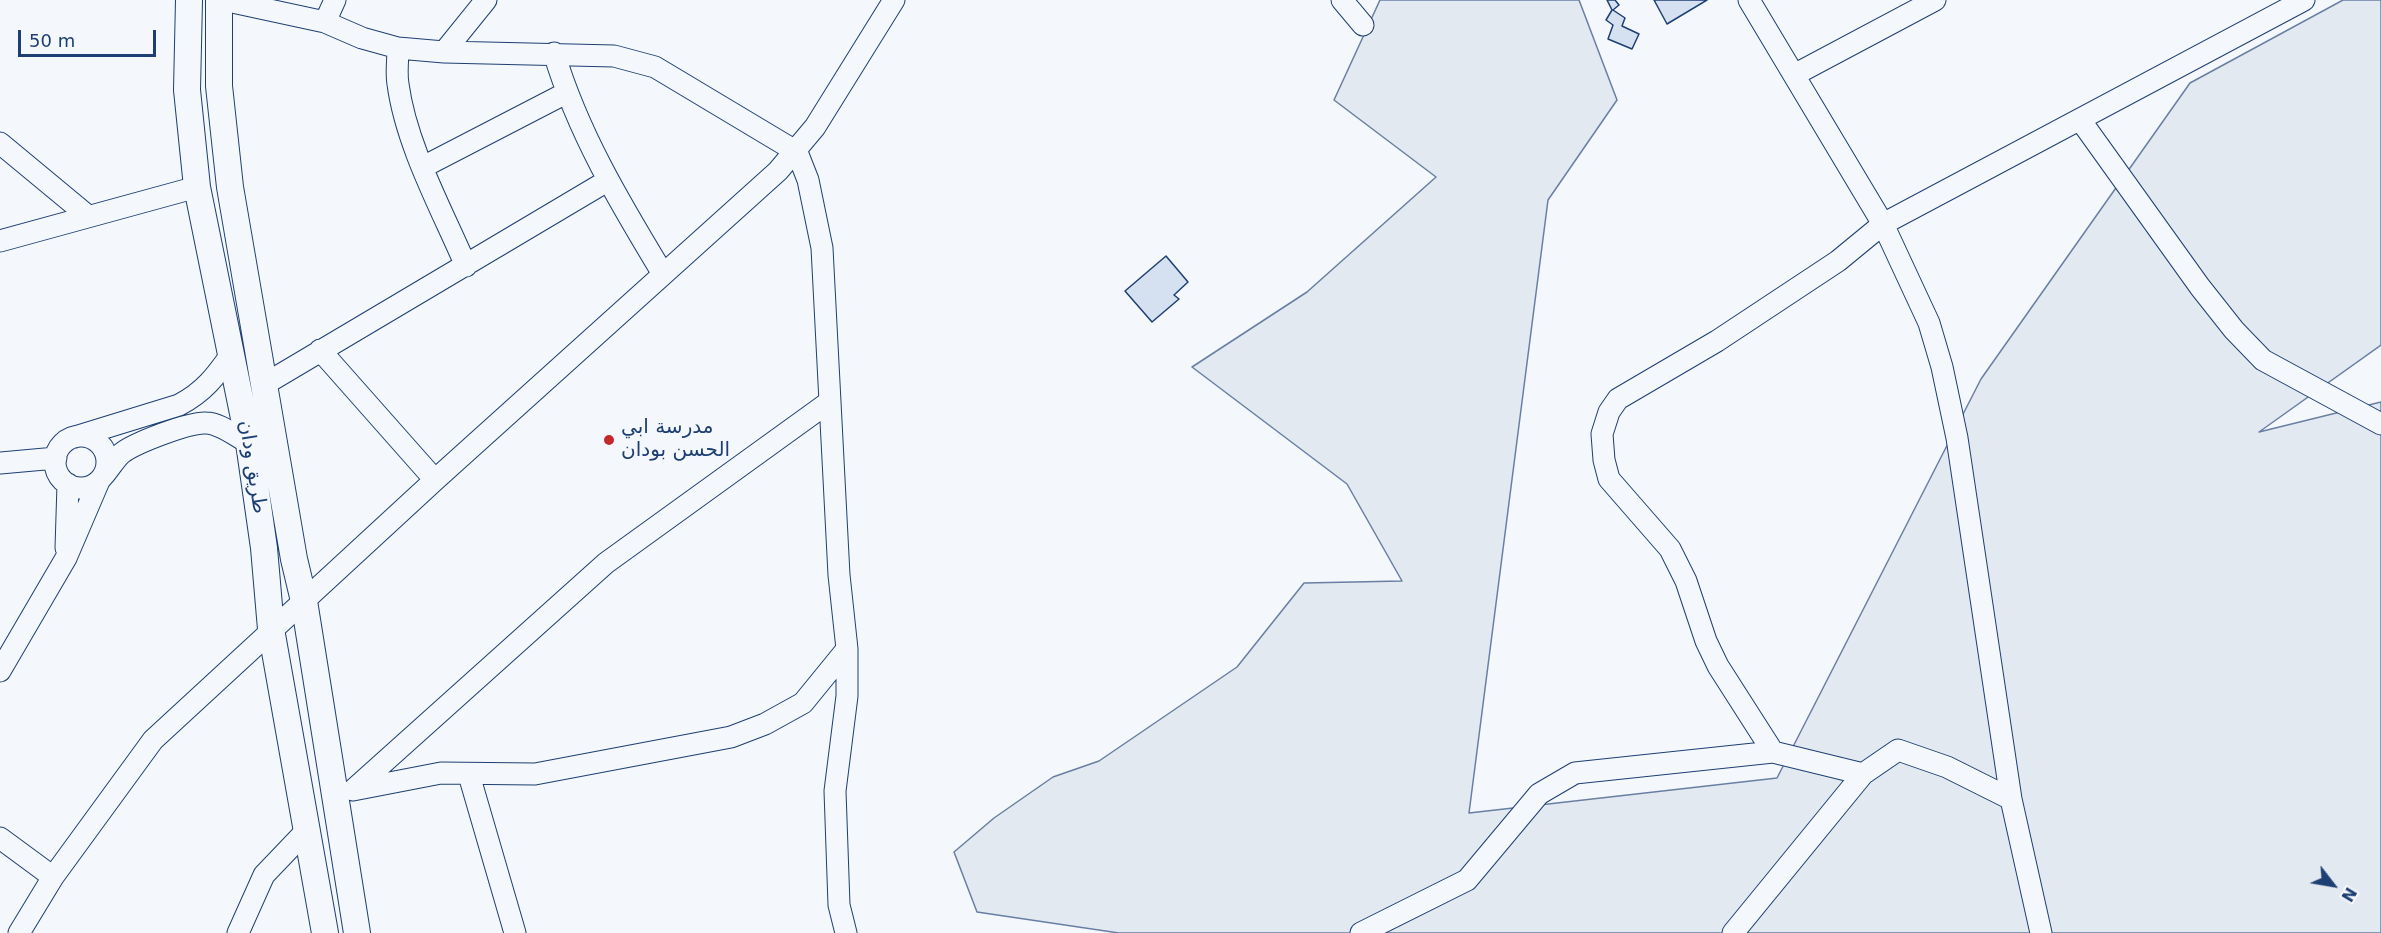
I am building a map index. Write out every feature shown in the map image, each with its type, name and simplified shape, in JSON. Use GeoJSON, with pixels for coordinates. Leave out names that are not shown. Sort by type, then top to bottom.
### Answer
{"type":"FeatureCollection","features":[{"type":"Feature","properties":{"kind":"main road","name":"طريق ودان"},"geometry":{"type":"LineString","coordinates":[[189,0],[187,90],[197,187],[249,443],[264,548],[271,629],[325,933]]}},
{"type":"Feature","properties":{"kind":"main road","name":"طريق ودان"},"geometry":{"type":"LineString","coordinates":[[221,0],[219,87],[230,187],[266,384],[294,559],[343,793],[357,933]]}},
{"type":"Feature","properties":{"kind":"street"},"geometry":{"type":"LineString","coordinates":[[221,0],[325,22],[362,38],[398,48],[444,52],[614,56],[655,67],[797,152],[808,180],[822,248],[839,575],[847,649],[848,696],[835,791],[839,905],[846,933]]}},
{"type":"Feature","properties":{"kind":"street"},"geometry":{"type":"LineString","coordinates":[[325,22],[335,0]]}},
{"type":"Feature","properties":{"kind":"street"},"geometry":{"type":"LineString","coordinates":[[444,52],[486,0]]}},
{"type":"Feature","properties":{"kind":"street"},"geometry":{"type":"LineString","coordinates":[[22,931],[52,877],[153,740],[271,629],[797,152],[894,0]]}},
{"type":"Feature","properties":{"kind":"street"},"geometry":{"type":"LineString","coordinates":[[1342,0],[1363,25]]}},
{"type":"Feature","properties":{"kind":"street"},"geometry":{"type":"LineString","coordinates":[[1749,0],[1883,224],[1929,323],[1942,367],[1957,438],[2011,799],[2041,933]]}},
{"type":"Feature","properties":{"kind":"street"},"geometry":{"type":"LineString","coordinates":[[1794,75],[1935,0]]}},
{"type":"Feature","properties":{"kind":"street"},"geometry":{"type":"LineString","coordinates":[[1773,752],[1718,666],[1706,641],[1686,581],[1670,549],[1609,479],[1604,460],[1602,434],[1609,412],[1618,399],[1727,335],[1838,261],[1883,224],[2081,121],[2304,0]]}},
{"type":"Feature","properties":{"kind":"street"},"geometry":{"type":"LineString","coordinates":[[398,48],[397,83],[403,110],[423,167],[466,266]]}},
{"type":"Feature","properties":{"kind":"street"},"geometry":{"type":"LineString","coordinates":[[554,53],[566,93],[607,181],[663,274]]}},
{"type":"Feature","properties":{"kind":"street"},"geometry":{"type":"LineString","coordinates":[[423,167],[566,93]]}},
{"type":"Feature","properties":{"kind":"street"},"geometry":{"type":"LineString","coordinates":[[2081,121],[2200,287],[2234,330],[2263,360],[2381,424]]}},
{"type":"Feature","properties":{"kind":"street"},"geometry":{"type":"LineString","coordinates":[[0,142],[88,216]]}},
{"type":"Feature","properties":{"kind":"street"},"geometry":{"type":"LineString","coordinates":[[266,384],[607,181]]}},
{"type":"Feature","properties":{"kind":"street"},"geometry":{"type":"LineString","coordinates":[[0,241],[197,187]]}},
{"type":"Feature","properties":{"kind":"street"},"geometry":{"type":"LineString","coordinates":[[320,350],[435,480]]}},
{"type":"Feature","properties":{"kind":"street"},"geometry":{"type":"LineString","coordinates":[[232,353],[210,384],[195,397],[179,405],[66,441],[56,458],[58,473],[68,484],[79,488],[90,487],[102,478],[115,460],[133,446],[195,424],[208,423],[219,426],[249,443]]}},
{"type":"Feature","properties":{"kind":"street"},"geometry":{"type":"LineString","coordinates":[[343,793],[606,563],[829,402]]}},
{"type":"Feature","properties":{"kind":"street"},"geometry":{"type":"LineString","coordinates":[[0,671],[66,558],[108,460],[102,447],[90,438],[75,437]]}},
{"type":"Feature","properties":{"kind":"street"},"geometry":{"type":"LineString","coordinates":[[0,463],[56,458]]}},
{"type":"Feature","properties":{"kind":"street"},"geometry":{"type":"LineString","coordinates":[[66,558],[68,484]]}},
{"type":"Feature","properties":{"kind":"street"},"geometry":{"type":"LineString","coordinates":[[343,793],[441,773],[535,774],[731,737],[765,724],[803,703],[847,649]]}},
{"type":"Feature","properties":{"kind":"street"},"geometry":{"type":"LineString","coordinates":[[1733,933],[1863,774],[1898,750],[1947,766],[2011,799]]}},
{"type":"Feature","properties":{"kind":"street"},"geometry":{"type":"LineString","coordinates":[[1361,933],[1467,880],[1539,794],[1575,773],[1773,752],[1863,774]]}},
{"type":"Feature","properties":{"kind":"street"},"geometry":{"type":"LineString","coordinates":[[469,775],[515,933]]}},
{"type":"Feature","properties":{"kind":"street"},"geometry":{"type":"LineString","coordinates":[[238,933],[264,875],[307,830]]}},
{"type":"Feature","properties":{"kind":"street"},"geometry":{"type":"LineString","coordinates":[[0,838],[52,877]]}},
{"type":"Feature","properties":{"kind":"shaded area"},"geometry":{"type":"Polygon","coordinates":[[[1380,0],[1579,0],[1617,100],[1548,200],[1469,813],[1777,778],[1981,379],[2190,83],[2343,0],[2381,0],[2381,345],[2259,432],[2381,402],[2381,933],[1119,933],[977,912],[954,852],[994,818],[1053,777],[1099,761],[1237,667],[1304,583],[1402,581],[1347,484],[1192,367],[1307,292],[1436,177],[1334,100],[1380,0]]]}},
{"type":"Feature","properties":{"kind":"building"},"geometry":{"type":"Polygon","coordinates":[[[1607,0],[1615,0],[1619,5],[1613,10],[1625,18],[1622,26],[1639,34],[1632,49],[1608,39],[1613,25],[1606,20],[1612,10],[1607,0]]]}},
{"type":"Feature","properties":{"kind":"building"},"geometry":{"type":"Polygon","coordinates":[[[1654,0],[1707,0],[1667,24],[1654,0]]]}},
{"type":"Feature","properties":{"kind":"building"},"geometry":{"type":"Polygon","coordinates":[[[1166,256],[1188,282],[1174,295],[1179,299],[1152,322],[1125,291],[1166,256]]]}},
{"type":"Feature","properties":{"kind":"place","name":"مدرسة ابي الحسن بودان"},"geometry":{"type":"Point","coordinates":[609,440]}}]}
